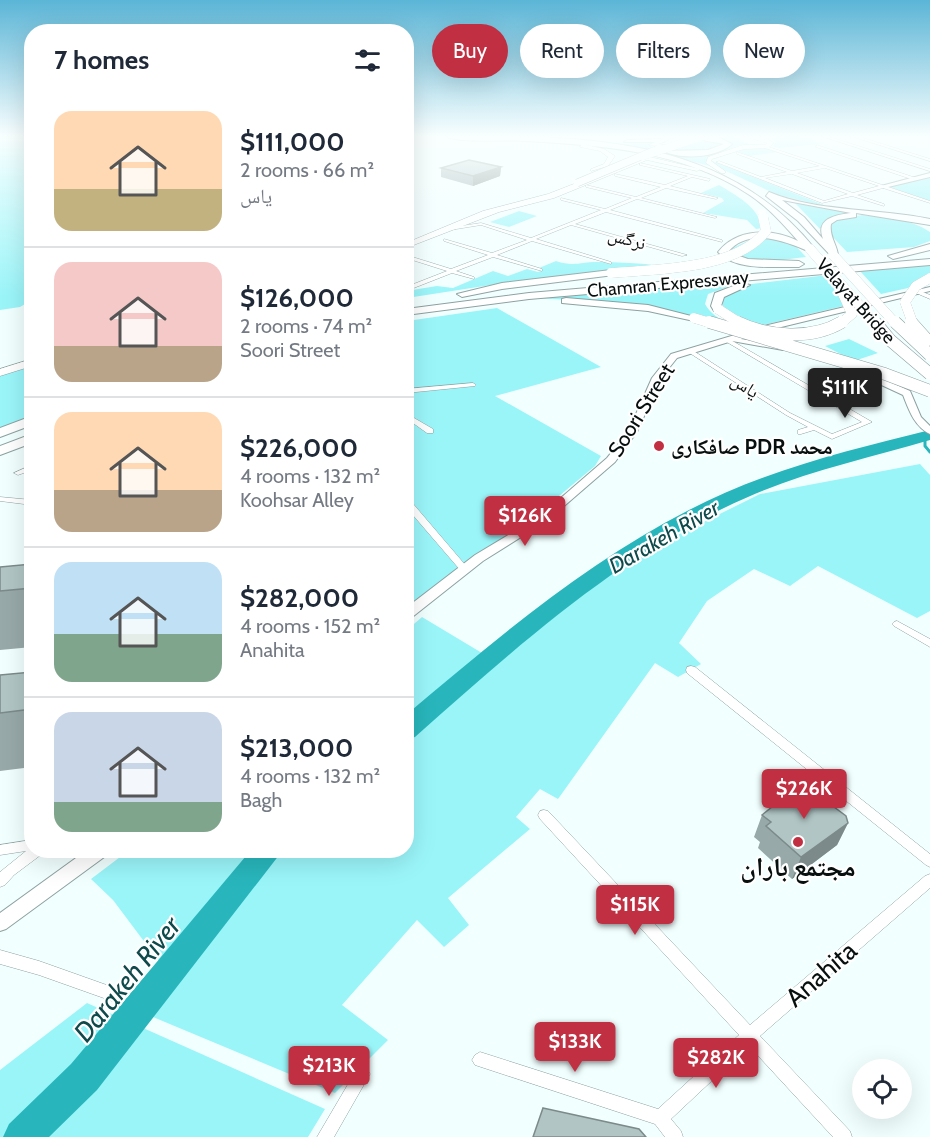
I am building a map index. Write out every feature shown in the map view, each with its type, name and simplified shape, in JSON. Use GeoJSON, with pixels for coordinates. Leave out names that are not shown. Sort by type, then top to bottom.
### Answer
{"type":"FeatureCollection","features":[{"type":"Feature","properties":{"kind":"highway"},"geometry":{"type":"LineString","coordinates":[[462,294],[502,285],[610,268],[711,262],[741,252],[757,244],[768,225],[762,213],[746,199],[727,189]]}},
{"type":"Feature","properties":{"kind":"highway"},"geometry":{"type":"LineString","coordinates":[[745,189],[766,203],[814,254]]}},
{"type":"Feature","properties":{"kind":"highway"},"geometry":{"type":"LineString","coordinates":[[764,190],[810,205],[883,212],[930,222]]}},
{"type":"Feature","properties":{"kind":"highway","name":"Velayat Bridge"},"geometry":{"type":"LineString","coordinates":[[764,190],[787,207],[891,319],[930,355]]}},
{"type":"Feature","properties":{"kind":"highway"},"geometry":{"type":"LineString","coordinates":[[833,255],[834,248],[825,228],[829,221],[839,217],[861,214],[887,216],[911,221],[930,229]]}},
{"type":"Feature","properties":{"kind":"highway"},"geometry":{"type":"LineString","coordinates":[[799,264],[739,260],[724,255],[723,250],[741,240],[771,234],[791,240],[814,254]]}},
{"type":"Feature","properties":{"kind":"highway"},"geometry":{"type":"LineString","coordinates":[[892,256],[930,247]]}},
{"type":"Feature","properties":{"kind":"highway","name":"Chamran Expressway"},"geometry":{"type":"LineString","coordinates":[[414,300],[930,253]]}},
{"type":"Feature","properties":{"kind":"highway","name":"Velayat Bridge"},"geometry":{"type":"LineString","coordinates":[[814,254],[890,340],[930,374]]}},
{"type":"Feature","properties":{"kind":"highway","name":"Chamran Expressway"},"geometry":{"type":"LineString","coordinates":[[414,311],[478,302],[930,262]]}},
{"type":"Feature","properties":{"kind":"highway"},"geometry":{"type":"LineString","coordinates":[[837,281],[852,314],[842,324],[826,331],[804,334],[764,330],[734,321],[716,306],[719,295],[733,287],[853,269]]}},
{"type":"Feature","properties":{"kind":"highway"},"geometry":{"type":"LineString","coordinates":[[930,278],[916,286],[905,302],[910,321],[930,343]]}},
{"type":"Feature","properties":{"kind":"highway"},"geometry":{"type":"LineString","coordinates":[[478,302],[558,301],[613,304],[694,318],[874,371],[930,391]]}},
{"type":"Feature","properties":{"kind":"highway"},"geometry":{"type":"LineString","coordinates":[[0,433],[24,423]]}},
{"type":"Feature","properties":{"kind":"highway"},"geometry":{"type":"LineString","coordinates":[[0,451],[24,441]]}},
{"type":"Feature","properties":{"kind":"main road"},"geometry":{"type":"LineString","coordinates":[[414,236],[553,189]]}},
{"type":"Feature","properties":{"kind":"main road"},"geometry":{"type":"LineString","coordinates":[[483,212],[551,196],[568,189]]}},
{"type":"Feature","properties":{"kind":"main road"},"geometry":{"type":"LineString","coordinates":[[414,243],[540,190]]}},
{"type":"Feature","properties":{"kind":"main road"},"geometry":{"type":"LineString","coordinates":[[0,365],[24,357]]}},
{"type":"Feature","properties":{"kind":"main road"},"geometry":{"type":"LineString","coordinates":[[0,373],[24,365]]}},
{"type":"Feature","properties":{"kind":"street"},"geometry":{"type":"LineString","coordinates":[[599,189],[715,217]]}},
{"type":"Feature","properties":{"kind":"street"},"geometry":{"type":"LineString","coordinates":[[414,286],[658,189]]}},
{"type":"Feature","properties":{"kind":"street"},"geometry":{"type":"LineString","coordinates":[[678,189],[716,198]]}},
{"type":"Feature","properties":{"kind":"street"},"geometry":{"type":"LineString","coordinates":[[790,189],[828,202],[874,189]]}},
{"type":"Feature","properties":{"kind":"street"},"geometry":{"type":"LineString","coordinates":[[838,189],[882,205]]}},
{"type":"Feature","properties":{"kind":"street"},"geometry":{"type":"LineString","coordinates":[[893,189],[930,202]]}},
{"type":"Feature","properties":{"kind":"street"},"geometry":{"type":"LineString","coordinates":[[563,199],[720,241]]}},
{"type":"Feature","properties":{"kind":"street"},"geometry":{"type":"LineString","coordinates":[[446,230],[481,224],[610,268]]}},
{"type":"Feature","properties":{"kind":"street","name":"نرگس"},"geometry":{"type":"LineString","coordinates":[[571,224],[684,255]]}},
{"type":"Feature","properties":{"kind":"street"},"geometry":{"type":"LineString","coordinates":[[446,240],[540,270]]}},
{"type":"Feature","properties":{"kind":"street"},"geometry":{"type":"LineString","coordinates":[[414,259],[472,278]]}},
{"type":"Feature","properties":{"kind":"street","name":"Soori Street"},"geometry":{"type":"LineString","coordinates":[[414,609],[464,569],[544,518],[620,451],[637,424],[663,368],[674,356],[771,327],[930,290]]}},
{"type":"Feature","properties":{"kind":"street"},"geometry":{"type":"LineString","coordinates":[[918,292],[930,297]]}},
{"type":"Feature","properties":{"kind":"street"},"geometry":{"type":"LineString","coordinates":[[796,322],[783,331],[781,342],[796,353]]}},
{"type":"Feature","properties":{"kind":"street"},"geometry":{"type":"LineString","coordinates":[[771,327],[780,328],[783,331]]}},
{"type":"Feature","properties":{"kind":"street"},"geometry":{"type":"LineString","coordinates":[[760,330],[761,335],[796,353]]}},
{"type":"Feature","properties":{"kind":"street"},"geometry":{"type":"LineString","coordinates":[[727,340],[762,344],[796,353],[895,385],[909,395],[917,418],[929,430]]}},
{"type":"Feature","properties":{"kind":"street","name":"یاس"},"geometry":{"type":"LineString","coordinates":[[690,351],[788,414],[832,437],[868,422],[727,340]]}},
{"type":"Feature","properties":{"kind":"street"},"geometry":{"type":"LineString","coordinates":[[414,390],[473,385]]}},
{"type":"Feature","properties":{"kind":"street"},"geometry":{"type":"LineString","coordinates":[[414,420],[429,431]]}},
{"type":"Feature","properties":{"kind":"street"},"geometry":{"type":"LineString","coordinates":[[801,432],[814,428]]}},
{"type":"Feature","properties":{"kind":"street"},"geometry":{"type":"LineString","coordinates":[[18,473],[24,470]]}},
{"type":"Feature","properties":{"kind":"street"},"geometry":{"type":"LineString","coordinates":[[0,499],[24,502]]}},
{"type":"Feature","properties":{"kind":"street"},"geometry":{"type":"LineString","coordinates":[[414,510],[464,569]]}},
{"type":"Feature","properties":{"kind":"street"},"geometry":{"type":"LineString","coordinates":[[897,624],[930,644]]}},
{"type":"Feature","properties":{"kind":"street"},"geometry":{"type":"LineString","coordinates":[[691,670],[930,861]]}},
{"type":"Feature","properties":{"kind":"street"},"geometry":{"type":"LineString","coordinates":[[544,814],[844,1137]]}},
{"type":"Feature","properties":{"kind":"street"},"geometry":{"type":"LineString","coordinates":[[0,850],[24,846]]}},
{"type":"Feature","properties":{"kind":"street"},"geometry":{"type":"LineString","coordinates":[[0,881],[27,858]]}},
{"type":"Feature","properties":{"kind":"street"},"geometry":{"type":"LineString","coordinates":[[0,922],[90,858]]}},
{"type":"Feature","properties":{"kind":"street","name":"Anahita"},"geometry":{"type":"LineString","coordinates":[[660,1118],[750,1035],[930,879]]}},
{"type":"Feature","properties":{"kind":"street"},"geometry":{"type":"LineString","coordinates":[[0,957],[39,968],[115,996]]}},
{"type":"Feature","properties":{"kind":"street"},"geometry":{"type":"LineString","coordinates":[[480,1060],[660,1118],[675,1137]]}},
{"type":"Feature","properties":{"kind":"street"},"geometry":{"type":"LineString","coordinates":[[325,1137],[362,1074]]}},
{"type":"Feature","properties":{"kind":"shaded area"},"geometry":{"type":"Polygon","coordinates":[[[0,189],[24,189],[24,305],[0,310],[0,189]]]}},
{"type":"Feature","properties":{"kind":"shaded area"},"geometry":{"type":"Polygon","coordinates":[[[710,189],[725,189],[751,208],[760,220],[762,228],[756,229],[747,220],[703,213],[724,201],[722,198],[701,193],[710,189]]]}},
{"type":"Feature","properties":{"kind":"shaded area"},"geometry":{"type":"Polygon","coordinates":[[[765,189],[784,189],[829,207],[778,195],[765,189]]]}},
{"type":"Feature","properties":{"kind":"shaded area"},"geometry":{"type":"Polygon","coordinates":[[[895,189],[930,189],[930,201],[895,189]]]}},
{"type":"Feature","properties":{"kind":"shaded area"},"geometry":{"type":"Polygon","coordinates":[[[795,203],[904,219],[856,214],[841,216],[829,221],[820,229],[795,203]]]}},
{"type":"Feature","properties":{"kind":"shaded area"},"geometry":{"type":"Polygon","coordinates":[[[519,211],[537,216],[509,227],[490,222],[519,211]]]}},
{"type":"Feature","properties":{"kind":"shaded area"},"geometry":{"type":"Polygon","coordinates":[[[863,215],[915,224],[930,232],[930,241],[914,247],[847,252],[828,232],[830,223],[838,218],[863,215]]]}},
{"type":"Feature","properties":{"kind":"shaded area"},"geometry":{"type":"Polygon","coordinates":[[[756,237],[791,241],[806,257],[755,261],[736,255],[730,249],[756,237]]]}},
{"type":"Feature","properties":{"kind":"shaded area"},"geometry":{"type":"Polygon","coordinates":[[[556,261],[572,264],[613,262],[662,266],[510,282],[414,297],[414,290],[437,286],[453,288],[493,271],[508,276],[527,269],[538,272],[543,270],[539,268],[556,261]]]}},
{"type":"Feature","properties":{"kind":"shaded area"},"geometry":{"type":"Polygon","coordinates":[[[930,264],[930,274],[908,288],[881,294],[860,271],[930,264]]]}},
{"type":"Feature","properties":{"kind":"shaded area"},"geometry":{"type":"Polygon","coordinates":[[[828,275],[852,304],[759,326],[726,310],[723,306],[723,297],[743,285],[828,275]]]}},
{"type":"Feature","properties":{"kind":"shaded area"},"geometry":{"type":"Polygon","coordinates":[[[760,279],[741,282],[708,294],[705,304],[707,308],[730,324],[641,304],[534,298],[760,279]]]}},
{"type":"Feature","properties":{"kind":"shaded area"},"geometry":{"type":"Polygon","coordinates":[[[497,308],[601,367],[495,396],[601,456],[595,466],[529,521],[414,602],[414,320],[497,308]]]}},
{"type":"Feature","properties":{"kind":"shaded area"},"geometry":{"type":"Polygon","coordinates":[[[849,339],[878,353],[854,361],[825,346],[849,339]]]}},
{"type":"Feature","properties":{"kind":"shaded area"},"geometry":{"type":"Polygon","coordinates":[[[24,366],[24,419],[0,429],[0,375],[24,366]]]}},
{"type":"Feature","properties":{"kind":"shaded area"},"geometry":{"type":"Polygon","coordinates":[[[920,464],[930,475],[930,611],[917,618],[818,566],[790,586],[754,569],[707,601],[679,643],[701,664],[678,677],[655,663],[558,799],[540,789],[516,817],[530,829],[448,898],[469,925],[444,947],[417,920],[342,1005],[388,1040],[335,1093],[129,1007],[161,964],[113,900],[91,879],[119,858],[414,858],[414,624],[422,617],[497,662],[627,560],[760,494],[920,464]]]}},
{"type":"Feature","properties":{"kind":"shaded area"},"geometry":{"type":"Polygon","coordinates":[[[87,1003],[325,1109],[308,1137],[0,1137],[0,1070],[87,1003]]]}},
{"type":"Feature","properties":{"kind":"building"},"geometry":{"type":"Polygon","coordinates":[[[24,565],[24,589],[0,591],[0,567],[24,565]]]}},
{"type":"Feature","properties":{"kind":"building"},"geometry":{"type":"Polygon","coordinates":[[[24,673],[24,710],[0,713],[0,675],[24,673]]]}},
{"type":"Feature","properties":{"kind":"building"},"geometry":{"type":"Polygon","coordinates":[[[802,783],[846,816],[848,823],[801,857],[766,826],[771,822],[762,815],[802,783]]]}},
{"type":"Feature","properties":{"kind":"building"},"geometry":{"type":"Polygon","coordinates":[[[543,1108],[639,1129],[646,1137],[533,1137],[543,1108]]]}},
{"type":"Feature","properties":{"kind":"waterway","name":"Darakeh River"},"geometry":{"type":"LineString","coordinates":[[414,723],[566,597],[652,538],[697,513],[766,483],[930,435]]}},
{"type":"Feature","properties":{"kind":"waterway"},"geometry":{"type":"LineString","coordinates":[[925,436],[925,446],[930,452]]}},
{"type":"Feature","properties":{"kind":"waterway","name":"Darakeh River"},"geometry":{"type":"LineString","coordinates":[[22,1137],[84,1077],[262,858]]}},
{"type":"Feature","properties":{"kind":"place","name":"صافکاری PDR محمد"},"geometry":{"type":"Point","coordinates":[659,446]}},
{"type":"Feature","properties":{"kind":"place","name":"مجتمع باران"},"geometry":{"type":"Point","coordinates":[798,842]}}]}
